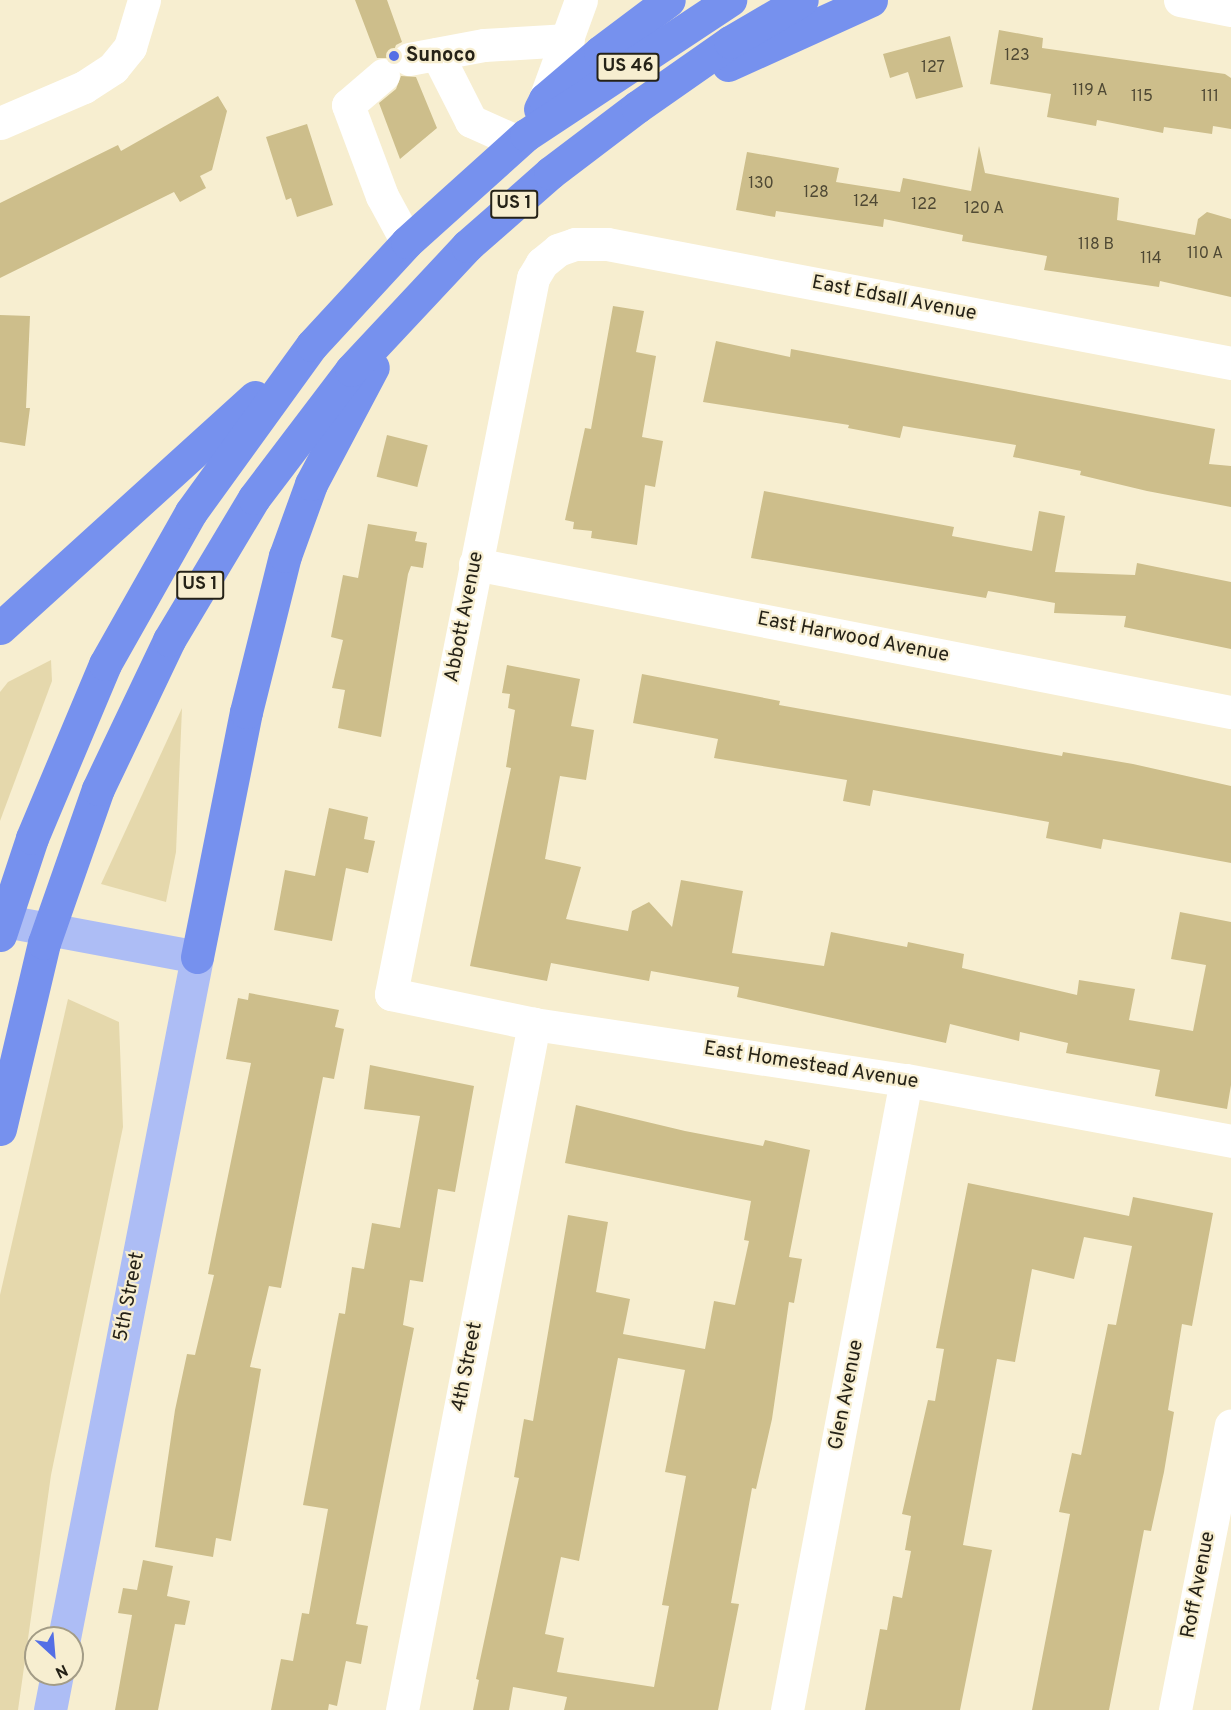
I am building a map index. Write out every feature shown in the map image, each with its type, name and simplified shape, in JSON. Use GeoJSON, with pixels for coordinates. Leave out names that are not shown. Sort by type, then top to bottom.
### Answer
{"type":"FeatureCollection","features":[{"type":"Feature","properties":{"kind":"highway","name":"US 1"},"geometry":{"type":"LineString","coordinates":[[0,935],[16,882],[82,714],[136,606],[219,470],[312,345],[407,242],[522,138],[545,99],[669,0]]}},
{"type":"Feature","properties":{"kind":"highway","name":"US 46"},"geometry":{"type":"LineString","coordinates":[[522,138],[730,0]]}},
{"type":"Feature","properties":{"kind":"highway","name":"US 46"},"geometry":{"type":"LineString","coordinates":[[637,107],[722,48],[802,0]]}},
{"type":"Feature","properties":{"kind":"highway","name":"US 1"},"geometry":{"type":"LineString","coordinates":[[0,1129],[38,966],[59,894],[120,737],[196,591],[286,453],[402,313],[507,210],[637,107],[871,0]]}},
{"type":"Feature","properties":{"kind":"highway"},"geometry":{"type":"LineString","coordinates":[[197,957],[246,712],[285,556],[311,484],[402,313]]}},
{"type":"Feature","properties":{"kind":"highway"},"geometry":{"type":"LineString","coordinates":[[0,628],[312,345]]}},
{"type":"Feature","properties":{"kind":"main road"},"geometry":{"type":"LineString","coordinates":[[0,920],[197,957]]}},
{"type":"Feature","properties":{"kind":"main road","name":"5th Street"},"geometry":{"type":"LineString","coordinates":[[66,1626],[197,957]]}},
{"type":"Feature","properties":{"kind":"main road"},"geometry":{"type":"LineString","coordinates":[[50,1710],[55,1686]]}},
{"type":"Feature","properties":{"kind":"street"},"geometry":{"type":"LineString","coordinates":[[0,123],[84,87],[112,68],[130,47],[145,0]]}},
{"type":"Feature","properties":{"kind":"street"},"geometry":{"type":"LineString","coordinates":[[545,99],[581,0]]}},
{"type":"Feature","properties":{"kind":"street"},"geometry":{"type":"LineString","coordinates":[[1180,0],[1231,10]]}},
{"type":"Feature","properties":{"kind":"street"},"geometry":{"type":"LineString","coordinates":[[407,242],[382,196],[348,105],[410,63],[484,45],[568,40]]}},
{"type":"Feature","properties":{"kind":"street"},"geometry":{"type":"LineString","coordinates":[[410,63],[471,121],[522,138]]}},
{"type":"Feature","properties":{"kind":"street","name":"East Edsall Avenue"},"geometry":{"type":"LineString","coordinates":[[558,250],[574,244],[607,244],[1231,363]]}},
{"type":"Feature","properties":{"kind":"street","name":"Abbott Avenue"},"geometry":{"type":"LineString","coordinates":[[391,994],[533,278],[542,263],[558,250]]}},
{"type":"Feature","properties":{"kind":"street","name":"East Harwood Avenue"},"geometry":{"type":"LineString","coordinates":[[475,564],[1231,711]]}},
{"type":"Feature","properties":{"kind":"street","name":"East Homestead Avenue"},"geometry":{"type":"LineString","coordinates":[[391,994],[534,1024],[906,1080],[1231,1141]]}},
{"type":"Feature","properties":{"kind":"street","name":"4th Street"},"geometry":{"type":"LineString","coordinates":[[402,1710],[534,1024]]}},
{"type":"Feature","properties":{"kind":"street","name":"Glen Avenue"},"geometry":{"type":"LineString","coordinates":[[788,1710],[906,1080]]}},
{"type":"Feature","properties":{"kind":"street","name":"Roff Avenue"},"geometry":{"type":"LineString","coordinates":[[1175,1710],[1231,1425]]}},
{"type":"Feature","properties":{"kind":"shaded area"},"geometry":{"type":"Polygon","coordinates":[[[51,660],[52,681],[0,821],[0,692],[8,682],[51,660]]]}},
{"type":"Feature","properties":{"kind":"shaded area"},"geometry":{"type":"Polygon","coordinates":[[[182,708],[176,852],[166,902],[101,884],[182,708]]]}},
{"type":"Feature","properties":{"kind":"shaded area"},"geometry":{"type":"Polygon","coordinates":[[[68,999],[119,1022],[123,1127],[51,1475],[30,1626],[24,1626],[24,1667],[18,1710],[0,1710],[0,1295],[68,999]]]}},
{"type":"Feature","properties":{"kind":"building"},"geometry":{"type":"Polygon","coordinates":[[[355,0],[387,0],[402,42],[396,45],[391,58],[377,58],[355,0]]]}},
{"type":"Feature","properties":{"kind":"building"},"geometry":{"type":"Polygon","coordinates":[[[999,30],[1043,38],[1042,48],[1225,74],[1231,78],[1231,129],[1213,126],[1212,134],[1164,127],[1163,133],[1097,120],[1096,126],[1047,117],[1051,94],[990,84],[999,30]]]}},
{"type":"Feature","properties":{"kind":"building"},"geometry":{"type":"Polygon","coordinates":[[[950,36],[963,87],[916,99],[908,72],[890,78],[883,54],[950,36]]]}},
{"type":"Feature","properties":{"kind":"building"},"geometry":{"type":"Polygon","coordinates":[[[401,76],[416,77],[437,128],[400,159],[379,103],[396,89],[401,76]]]}},
{"type":"Feature","properties":{"kind":"building"},"geometry":{"type":"Polygon","coordinates":[[[218,96],[227,111],[212,170],[200,176],[206,188],[180,202],[174,192],[0,278],[0,203],[118,145],[121,151],[218,96]]]}},
{"type":"Feature","properties":{"kind":"building"},"geometry":{"type":"Polygon","coordinates":[[[307,124],[333,205],[297,217],[291,198],[286,200],[266,137],[307,124]]]}},
{"type":"Feature","properties":{"kind":"building"},"geometry":{"type":"Polygon","coordinates":[[[979,146],[985,173],[1119,198],[1117,220],[1195,235],[1198,219],[1207,212],[1231,219],[1231,297],[1160,281],[1159,287],[1044,270],[1047,256],[962,241],[963,235],[884,219],[883,227],[776,211],[775,217],[736,210],[747,152],[839,168],[836,182],[900,192],[903,178],[971,191],[979,146]]]}},
{"type":"Feature","properties":{"kind":"building"},"geometry":{"type":"Polygon","coordinates":[[[613,306],[644,311],[636,352],[656,356],[642,437],[663,441],[655,487],[645,485],[637,545],[591,538],[592,531],[573,529],[574,522],[565,520],[585,428],[591,429],[613,306]]]}},
{"type":"Feature","properties":{"kind":"building"},"geometry":{"type":"Polygon","coordinates":[[[0,315],[30,316],[26,408],[30,408],[25,446],[0,442],[0,315]]]}},
{"type":"Feature","properties":{"kind":"building"},"geometry":{"type":"Polygon","coordinates":[[[716,341],[790,357],[791,349],[1215,429],[1209,464],[1231,466],[1231,507],[1147,491],[1080,475],[1081,471],[1013,457],[1016,445],[903,426],[900,438],[848,428],[849,425],[703,402],[716,341]]]}},
{"type":"Feature","properties":{"kind":"building"},"geometry":{"type":"Polygon","coordinates":[[[387,435],[428,445],[417,487],[377,477],[387,435]]]}},
{"type":"Feature","properties":{"kind":"building"},"geometry":{"type":"Polygon","coordinates":[[[764,491],[954,527],[952,536],[1032,551],[1039,511],[1065,516],[1055,572],[1135,575],[1137,563],[1231,582],[1231,649],[1124,627],[1126,616],[1054,613],[1055,603],[988,591],[986,598],[751,558],[764,491]]]}},
{"type":"Feature","properties":{"kind":"building"},"geometry":{"type":"Polygon","coordinates":[[[368,524],[417,532],[415,541],[427,543],[423,568],[411,566],[408,574],[381,737],[338,728],[345,690],[332,688],[343,640],[331,637],[343,575],[358,578],[368,524]]]}},
{"type":"Feature","properties":{"kind":"building"},"geometry":{"type":"Polygon","coordinates":[[[507,665],[580,679],[571,726],[594,730],[586,780],[560,776],[545,859],[581,867],[566,919],[628,931],[632,911],[649,902],[672,927],[681,880],[743,891],[732,953],[824,966],[831,932],[907,947],[908,942],[964,954],[962,968],[1077,995],[1079,980],[1135,989],[1129,1020],[1193,1031],[1206,965],[1171,959],[1180,912],[1231,922],[1231,1085],[1227,1109],[1155,1096],[1160,1070],[1066,1053],[1068,1043],[1020,1032],[1019,1041],[950,1024],[946,1043],[737,997],[739,987],[651,971],[649,981],[551,963],[547,981],[470,966],[511,768],[506,767],[515,710],[508,708],[510,694],[502,693],[507,665]]]}},
{"type":"Feature","properties":{"kind":"building"},"geometry":{"type":"Polygon","coordinates":[[[642,674],[780,701],[779,705],[1062,756],[1063,752],[1133,764],[1231,786],[1231,863],[1103,839],[1101,849],[1046,838],[1049,822],[873,790],[870,806],[843,801],[847,780],[714,758],[718,739],[633,723],[642,674]]]}},
{"type":"Feature","properties":{"kind":"building"},"geometry":{"type":"Polygon","coordinates":[[[329,808],[368,817],[364,839],[375,841],[368,873],[346,868],[332,941],[274,930],[285,870],[315,876],[329,808]]]}},
{"type":"Feature","properties":{"kind":"building"},"geometry":{"type":"Polygon","coordinates":[[[249,993],[339,1010],[335,1027],[344,1029],[334,1079],[323,1077],[281,1288],[269,1286],[250,1367],[261,1369],[231,1541],[216,1538],[213,1557],[155,1547],[175,1410],[187,1354],[195,1355],[214,1275],[208,1274],[251,1063],[226,1059],[238,998],[248,1000],[249,993]]]}},
{"type":"Feature","properties":{"kind":"building"},"geometry":{"type":"Polygon","coordinates":[[[370,1065],[474,1086],[455,1192],[438,1189],[423,1282],[410,1280],[403,1325],[414,1328],[356,1624],[368,1626],[361,1664],[346,1661],[337,1706],[329,1704],[328,1710],[271,1710],[281,1659],[293,1661],[302,1613],[309,1614],[328,1509],[303,1505],[339,1313],[345,1314],[352,1267],[364,1269],[372,1223],[400,1228],[420,1116],[364,1109],[370,1065]]]}},
{"type":"Feature","properties":{"kind":"building"},"geometry":{"type":"Polygon","coordinates":[[[576,1105],[685,1131],[763,1146],[765,1140],[810,1150],[789,1257],[802,1259],[794,1303],[789,1302],[772,1419],[756,1489],[752,1488],[731,1603],[739,1604],[718,1710],[564,1710],[567,1697],[513,1687],[509,1710],[473,1710],[479,1680],[476,1679],[519,1478],[514,1477],[524,1419],[533,1421],[568,1215],[608,1222],[596,1292],[630,1299],[623,1334],[705,1349],[714,1301],[735,1305],[749,1241],[744,1240],[751,1201],[565,1163],[576,1105]],[[618,1358],[579,1561],[561,1557],[545,1634],[564,1638],[557,1672],[654,1687],[669,1606],[662,1605],[686,1476],[665,1472],[685,1370],[618,1358]]]}},
{"type":"Feature","properties":{"kind":"building"},"geometry":{"type":"Polygon","coordinates":[[[968,1183],[1129,1216],[1133,1197],[1213,1213],[1192,1326],[1182,1324],[1168,1410],[1174,1412],[1164,1472],[1151,1531],[1144,1530],[1109,1710],[1032,1710],[1070,1514],[1059,1512],[1072,1453],[1081,1455],[1108,1324],[1116,1325],[1132,1246],[1084,1237],[1074,1279],[1032,1269],[1015,1362],[997,1359],[963,1545],[992,1550],[960,1710],[865,1710],[880,1629],[887,1630],[893,1596],[902,1598],[911,1551],[905,1550],[911,1516],[902,1514],[928,1400],[935,1401],[944,1349],[936,1348],[968,1183]]]}},
{"type":"Feature","properties":{"kind":"building"},"geometry":{"type":"Polygon","coordinates":[[[143,1560],[173,1566],[167,1596],[190,1601],[185,1625],[175,1624],[158,1710],[115,1710],[132,1615],[118,1613],[123,1588],[137,1590],[143,1560]]]}},
{"type":"Feature","properties":{"kind":"place","name":"Sunoco"},"geometry":{"type":"Point","coordinates":[394,56]}}]}
